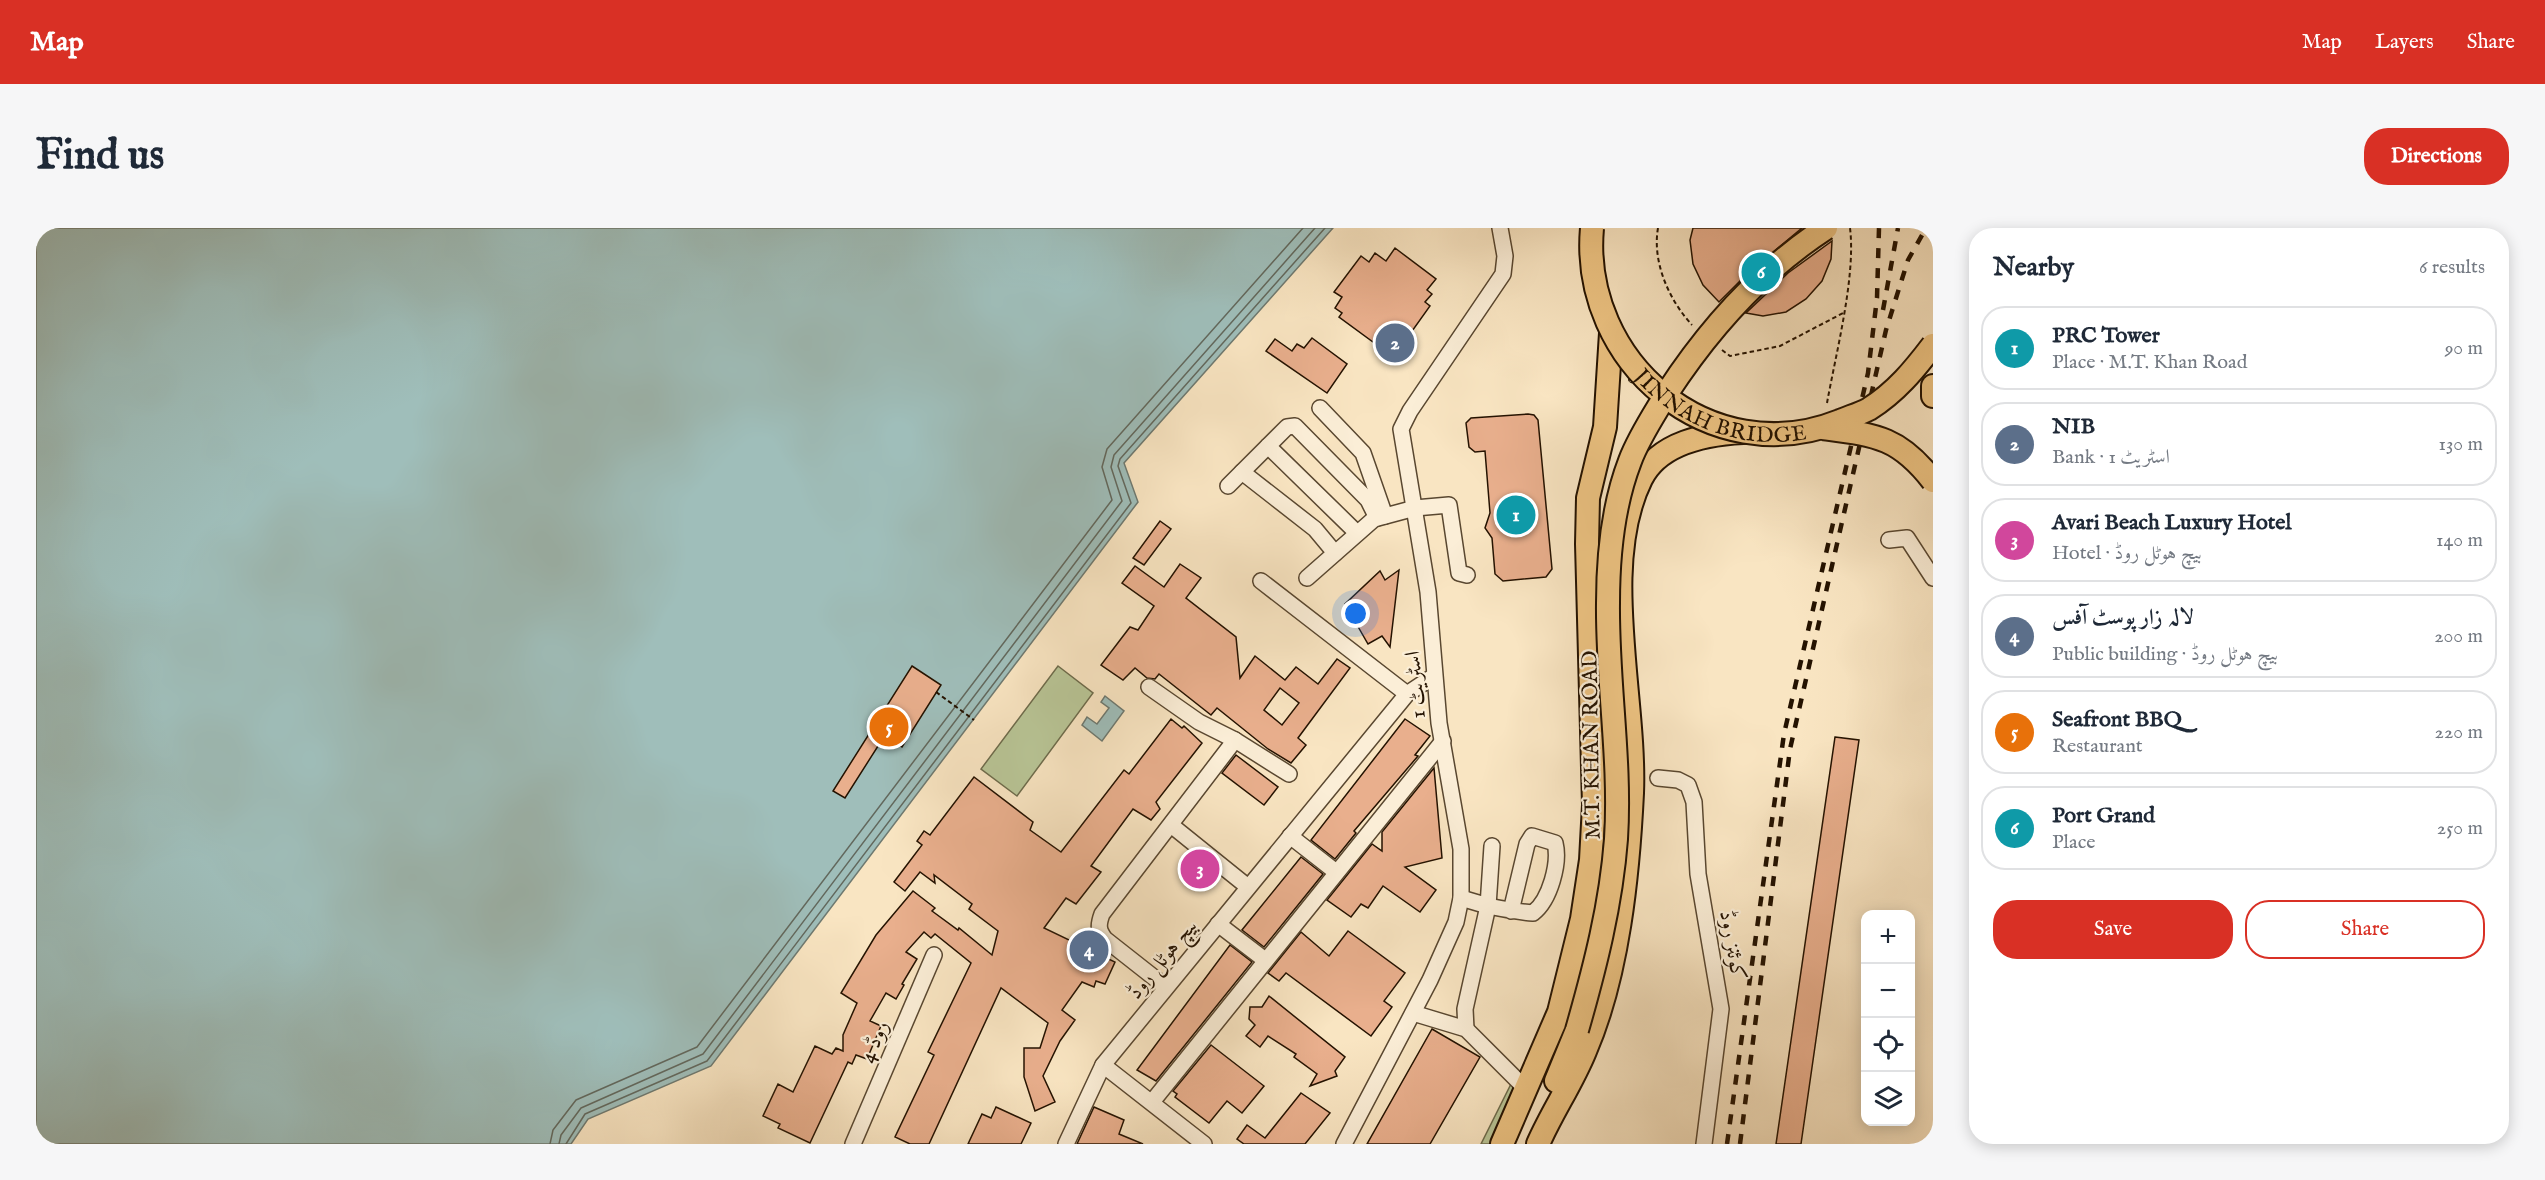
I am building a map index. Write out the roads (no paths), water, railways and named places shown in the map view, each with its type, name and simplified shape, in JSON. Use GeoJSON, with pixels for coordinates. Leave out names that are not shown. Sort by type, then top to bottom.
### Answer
{"type":"FeatureCollection","features":[{"type":"Feature","properties":{"kind":"highway","name":"JINNAH BRIDGE"},"geometry":{"type":"LineString","coordinates":[[1592,228],[1590,251],[1592,279],[1611,333],[1630,363],[1654,388],[1683,409],[1716,424],[1750,432],[1790,433],[1822,428],[1868,409],[1908,379],[1933,345]]}},
{"type":"Feature","properties":{"kind":"highway"},"geometry":{"type":"LineString","coordinates":[[1526,1089],[1550,1065],[1573,1028],[1591,952],[1606,859],[1610,765],[1601,632],[1600,573],[1602,538],[1620,459],[1640,417],[1691,340],[1748,276],[1807,228]]}},
{"type":"Feature","properties":{"kind":"highway"},"geometry":{"type":"LineString","coordinates":[[1533,1144],[1573,1028],[1607,911],[1616,839],[1617,797],[1608,606],[1609,572],[1617,507],[1630,460],[1649,422],[1686,365],[1719,321],[1755,283],[1826,228]]}},
{"type":"Feature","properties":{"kind":"highway","name":"M.T. KHAN ROAD"},"geometry":{"type":"LineString","coordinates":[[1502,1144],[1559,1012],[1582,919],[1591,860],[1594,805],[1587,521],[1592,479],[1605,427],[1611,333]]}},
{"type":"Feature","properties":{"kind":"highway"},"geometry":{"type":"LineString","coordinates":[[1933,386],[1933,396]]}},
{"type":"Feature","properties":{"kind":"highway"},"geometry":{"type":"LineString","coordinates":[[1822,428],[1869,434],[1890,441],[1916,459],[1933,481]]}},
{"type":"Feature","properties":{"kind":"highway","name":"M.T. KHAN ROAD"},"geometry":{"type":"LineString","coordinates":[[1538,1144],[1586,1050],[1602,999],[1616,940],[1632,792],[1621,573],[1626,515],[1642,477],[1657,460],[1692,439],[1710,434],[1750,432]]}},
{"type":"Feature","properties":{"kind":"street","name":"اسٹریٹ 1"},"geometry":{"type":"LineString","coordinates":[[1344,1144],[1413,1013],[1447,942],[1461,898],[1461,849],[1434,676],[1432,617],[1415,508],[1400,435],[1402,424],[1503,274],[1505,256],[1500,228]]}},
{"type":"Feature","properties":{"kind":"street"},"geometry":{"type":"LineString","coordinates":[[1320,408],[1363,453],[1381,517]]}},
{"type":"Feature","properties":{"kind":"street"},"geometry":{"type":"LineString","coordinates":[[1228,486],[1287,427],[1299,428],[1368,500],[1381,517]]}},
{"type":"Feature","properties":{"kind":"street"},"geometry":{"type":"LineString","coordinates":[[1268,446],[1357,533]]}},
{"type":"Feature","properties":{"kind":"street"},"geometry":{"type":"LineString","coordinates":[[1242,472],[1315,530],[1335,553]]}},
{"type":"Feature","properties":{"kind":"street"},"geometry":{"type":"LineString","coordinates":[[1307,578],[1357,533],[1381,517],[1415,508],[1449,505],[1459,573],[1467,575]]}},
{"type":"Feature","properties":{"kind":"street"},"geometry":{"type":"LineString","coordinates":[[1889,540],[1907,538],[1933,578]]}},
{"type":"Feature","properties":{"kind":"street"},"geometry":{"type":"LineString","coordinates":[[1261,581],[1407,694]]}},
{"type":"Feature","properties":{"kind":"street","name":"بیچ ہوٹل روڈ"},"geometry":{"type":"LineString","coordinates":[[1066,1144],[1103,1065],[1407,694],[1434,676]]}},
{"type":"Feature","properties":{"kind":"street"},"geometry":{"type":"LineString","coordinates":[[1149,687],[1199,722],[1235,740],[1289,774]]}},
{"type":"Feature","properties":{"kind":"street"},"geometry":{"type":"LineString","coordinates":[[1166,987],[1105,939],[1098,923],[1102,914],[1235,740]]}},
{"type":"Feature","properties":{"kind":"street"},"geometry":{"type":"LineString","coordinates":[[1152,1102],[1443,741]]}},
{"type":"Feature","properties":{"kind":"street","name":"کوئنز روڈ"},"geometry":{"type":"LineString","coordinates":[[1658,777],[1666,777],[1689,785],[1694,802],[1698,874],[1718,981],[1721,1009],[1704,1144]]}},
{"type":"Feature","properties":{"kind":"street"},"geometry":{"type":"LineString","coordinates":[[1171,825],[1248,887]]}},
{"type":"Feature","properties":{"kind":"street"},"geometry":{"type":"LineString","coordinates":[[1290,836],[1336,872]]}},
{"type":"Feature","properties":{"kind":"street"},"geometry":{"type":"LineString","coordinates":[[1461,898],[1511,911],[1533,913],[1545,900],[1557,852],[1555,843],[1532,836],[1527,844],[1511,911]]}},
{"type":"Feature","properties":{"kind":"street"},"geometry":{"type":"LineString","coordinates":[[1466,1029],[1466,1008],[1488,906],[1492,846]]}},
{"type":"Feature","properties":{"kind":"street"},"geometry":{"type":"LineString","coordinates":[[1218,924],[1265,960]]}},
{"type":"Feature","properties":{"kind":"street","name":"روڈ 4"},"geometry":{"type":"LineString","coordinates":[[853,1144],[934,955]]}},
{"type":"Feature","properties":{"kind":"street"},"geometry":{"type":"LineString","coordinates":[[1413,1013],[1466,1029],[1526,1089]]}},
{"type":"Feature","properties":{"kind":"street"},"geometry":{"type":"LineString","coordinates":[[1103,1065],[1204,1144]]}},
{"type":"Feature","properties":{"kind":"water"},"geometry":{"type":"Polygon","coordinates":[[[36,228],[1333,228],[1124,463],[1138,502],[711,1066],[588,1119],[571,1144],[36,1144],[36,228]]]}},
{"type":"Feature","properties":{"kind":"water"},"geometry":{"type":"Polygon","coordinates":[[[1105,696],[1124,711],[1102,741],[1082,725],[1087,717],[1097,724],[1109,708],[1101,702],[1105,696]]]}},
{"type":"Feature","properties":{"kind":"railway"},"geometry":{"type":"LineString","coordinates":[[1727,1144],[1784,734],[1868,373],[1877,298],[1879,228]]}},
{"type":"Feature","properties":{"kind":"railway"},"geometry":{"type":"LineString","coordinates":[[1883,310],[1898,228]]}},
{"type":"Feature","properties":{"kind":"railway"},"geometry":{"type":"LineString","coordinates":[[1740,1144],[1790,749],[1886,330],[1908,260],[1926,228]]}},
{"type":"Feature","properties":{"kind":"place","name":"Port Grand"},"geometry":{"type":"Point","coordinates":[1761,272]}},
{"type":"Feature","properties":{"kind":"place","name":"NIB"},"geometry":{"type":"Point","coordinates":[1395,343]}},
{"type":"Feature","properties":{"kind":"place","name":"PRC Tower"},"geometry":{"type":"Point","coordinates":[1516,515]}},
{"type":"Feature","properties":{"kind":"place","name":"Seafront BBQ"},"geometry":{"type":"Point","coordinates":[889,727]}},
{"type":"Feature","properties":{"kind":"place","name":"Avari Beach Luxury Hotel"},"geometry":{"type":"Point","coordinates":[1200,869]}},
{"type":"Feature","properties":{"kind":"place","name":"لالہ زار پوسٹ آفس"},"geometry":{"type":"Point","coordinates":[1089,950]}}]}
